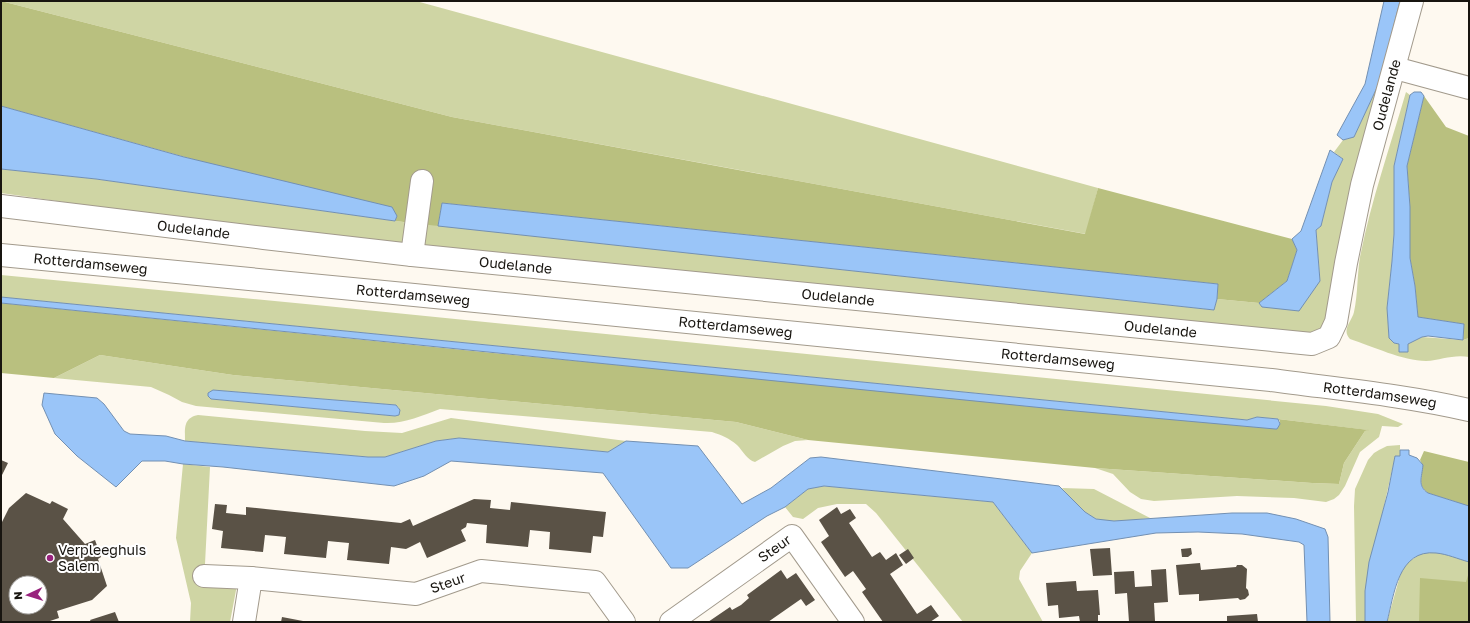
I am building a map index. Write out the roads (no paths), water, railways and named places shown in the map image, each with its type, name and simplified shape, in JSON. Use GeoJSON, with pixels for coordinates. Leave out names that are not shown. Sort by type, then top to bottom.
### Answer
{"type":"FeatureCollection","features":[{"type":"Feature","properties":{"kind":"street","name":"Oudelande"},"geometry":{"type":"LineString","coordinates":[[1,206],[412,255],[1312,344],[1329,337],[1336,322],[1362,185],[1412,1]]}},
{"type":"Feature","properties":{"kind":"street"},"geometry":{"type":"LineString","coordinates":[[1395,68],[1469,88]]}},
{"type":"Feature","properties":{"kind":"street"},"geometry":{"type":"LineString","coordinates":[[412,255],[422,181]]}},
{"type":"Feature","properties":{"kind":"street","name":"Rotterdamseweg"},"geometry":{"type":"LineString","coordinates":[[1,255],[1271,380],[1445,404],[1469,410]]}},
{"type":"Feature","properties":{"kind":"street","name":"Steur"},"geometry":{"type":"LineString","coordinates":[[671,622],[792,536],[853,622]]}},
{"type":"Feature","properties":{"kind":"street","name":"Steur"},"geometry":{"type":"LineString","coordinates":[[204,576],[251,578],[416,594],[481,572],[595,582],[624,622]]}},
{"type":"Feature","properties":{"kind":"street"},"geometry":{"type":"LineString","coordinates":[[244,622],[251,578]]}},
{"type":"Feature","properties":{"kind":"water"},"geometry":{"type":"Polygon","coordinates":[[[1384,1],[1400,1],[1380,81],[1354,137],[1343,140],[1337,135],[1365,84],[1384,1]]]}},
{"type":"Feature","properties":{"kind":"water"},"geometry":{"type":"Polygon","coordinates":[[[1414,92],[1421,92],[1424,96],[1407,166],[1410,207],[1410,258],[1418,317],[1464,324],[1463,340],[1428,336],[1422,337],[1408,344],[1408,352],[1399,352],[1399,344],[1394,343],[1389,338],[1387,308],[1394,234],[1394,166],[1410,95],[1414,92]]]}},
{"type":"Feature","properties":{"kind":"water"},"geometry":{"type":"Polygon","coordinates":[[[1,106],[184,157],[392,207],[397,216],[395,221],[96,179],[1,169],[1,106]]]}},
{"type":"Feature","properties":{"kind":"water"},"geometry":{"type":"Polygon","coordinates":[[[1330,150],[1343,159],[1332,182],[1321,226],[1316,230],[1320,281],[1299,311],[1262,307],[1259,303],[1287,281],[1297,250],[1292,239],[1301,231],[1330,150]]]}},
{"type":"Feature","properties":{"kind":"water"},"geometry":{"type":"Polygon","coordinates":[[[442,203],[1218,284],[1217,299],[1214,310],[438,226],[442,203]]]}},
{"type":"Feature","properties":{"kind":"water"},"geometry":{"type":"Polygon","coordinates":[[[1,297],[1247,420],[1257,417],[1278,419],[1280,424],[1277,429],[1275,429],[1064,410],[1,303],[1,297]]]}},
{"type":"Feature","properties":{"kind":"water"},"geometry":{"type":"Polygon","coordinates":[[[213,390],[396,405],[400,410],[399,415],[395,416],[211,399],[208,396],[208,393],[213,390]]]}},
{"type":"Feature","properties":{"kind":"water"},"geometry":{"type":"Polygon","coordinates":[[[44,393],[97,398],[104,404],[124,431],[130,434],[166,436],[185,441],[368,457],[385,457],[436,441],[459,438],[608,452],[626,441],[698,446],[742,504],[771,488],[810,458],[821,457],[1059,486],[1085,512],[1096,519],[1114,521],[1232,513],[1267,513],[1296,519],[1325,529],[1328,537],[1330,622],[1307,622],[1304,545],[1299,542],[1242,534],[1198,532],[1156,533],[1032,553],[993,502],[824,486],[808,489],[785,507],[767,516],[688,568],[671,568],[603,473],[451,461],[424,476],[394,486],[165,461],[142,461],[116,487],[77,456],[55,434],[42,405],[44,393]]]}},
{"type":"Feature","properties":{"kind":"water"},"geometry":{"type":"Polygon","coordinates":[[[1400,450],[1409,450],[1409,455],[1417,458],[1423,465],[1421,484],[1428,493],[1469,506],[1469,562],[1448,555],[1436,553],[1423,554],[1413,558],[1400,576],[1392,599],[1387,622],[1365,622],[1365,591],[1369,562],[1388,492],[1395,456],[1400,456],[1400,450]]]}},
{"type":"Feature","properties":{"kind":"place","name":"Verpleeghuis Salem"},"geometry":{"type":"Point","coordinates":[50,558]}}]}
